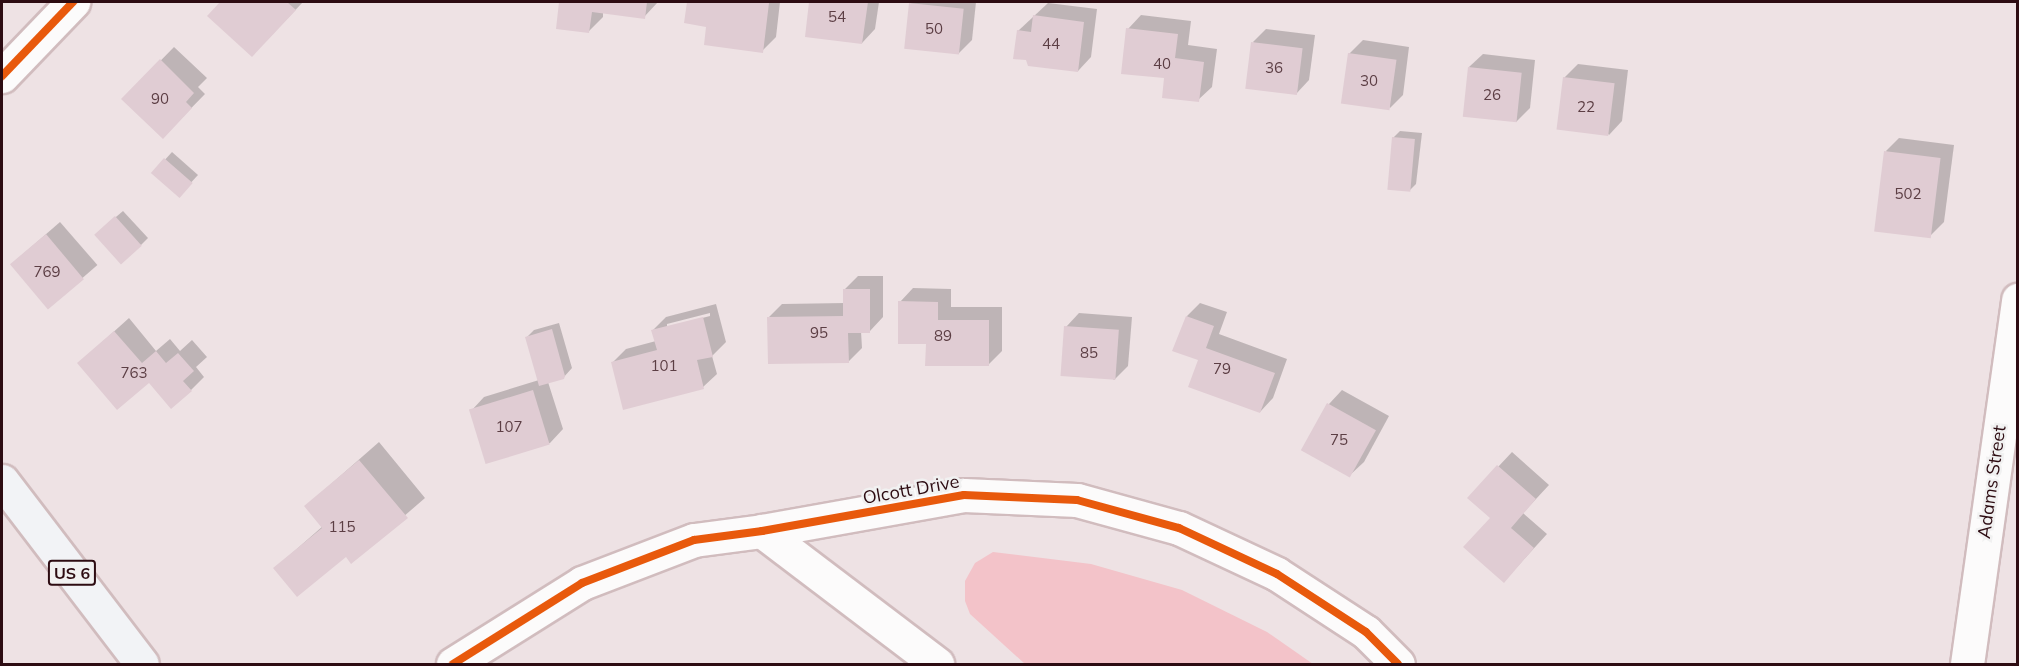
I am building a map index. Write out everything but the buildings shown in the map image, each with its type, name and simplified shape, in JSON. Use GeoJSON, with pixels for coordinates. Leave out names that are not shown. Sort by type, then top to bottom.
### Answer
{"type":"FeatureCollection","features":[{"type":"Feature","properties":{"kind":"main road","name":"US 6"},"geometry":{"type":"LineString","coordinates":[[2,482],[142,664]]}},
{"type":"Feature","properties":{"kind":"street"},"geometry":{"type":"LineString","coordinates":[[2,76],[73,2]]}},
{"type":"Feature","properties":{"kind":"street","name":"Adams Street"},"geometry":{"type":"LineString","coordinates":[[1967,664],[2018,300]]}},
{"type":"Feature","properties":{"kind":"street","name":"Olcott Drive"},"geometry":{"type":"LineString","coordinates":[[453,664],[582,583],[694,540],[762,531],[964,495],[1077,500],[1179,528],[1277,574],[1366,632],[1398,664]]}},
{"type":"Feature","properties":{"kind":"street"},"geometry":{"type":"LineString","coordinates":[[762,531],[937,664]]}},
{"type":"Feature","properties":{"kind":"shaded area"},"geometry":{"type":"Polygon","coordinates":[[[993,552],[1091,564],[1182,590],[1267,632],[1313,664],[1025,664],[970,614],[965,601],[965,581],[975,563],[993,552]]]}},
{"type":"Feature","properties":{"kind":"cycle path"},"geometry":{"type":"LineString","coordinates":[[2,76],[73,2]]}},
{"type":"Feature","properties":{"kind":"cycle path"},"geometry":{"type":"LineString","coordinates":[[453,664],[582,583],[694,540],[762,531],[964,495],[1077,500],[1179,528],[1277,574],[1366,632],[1398,664]]}}]}
